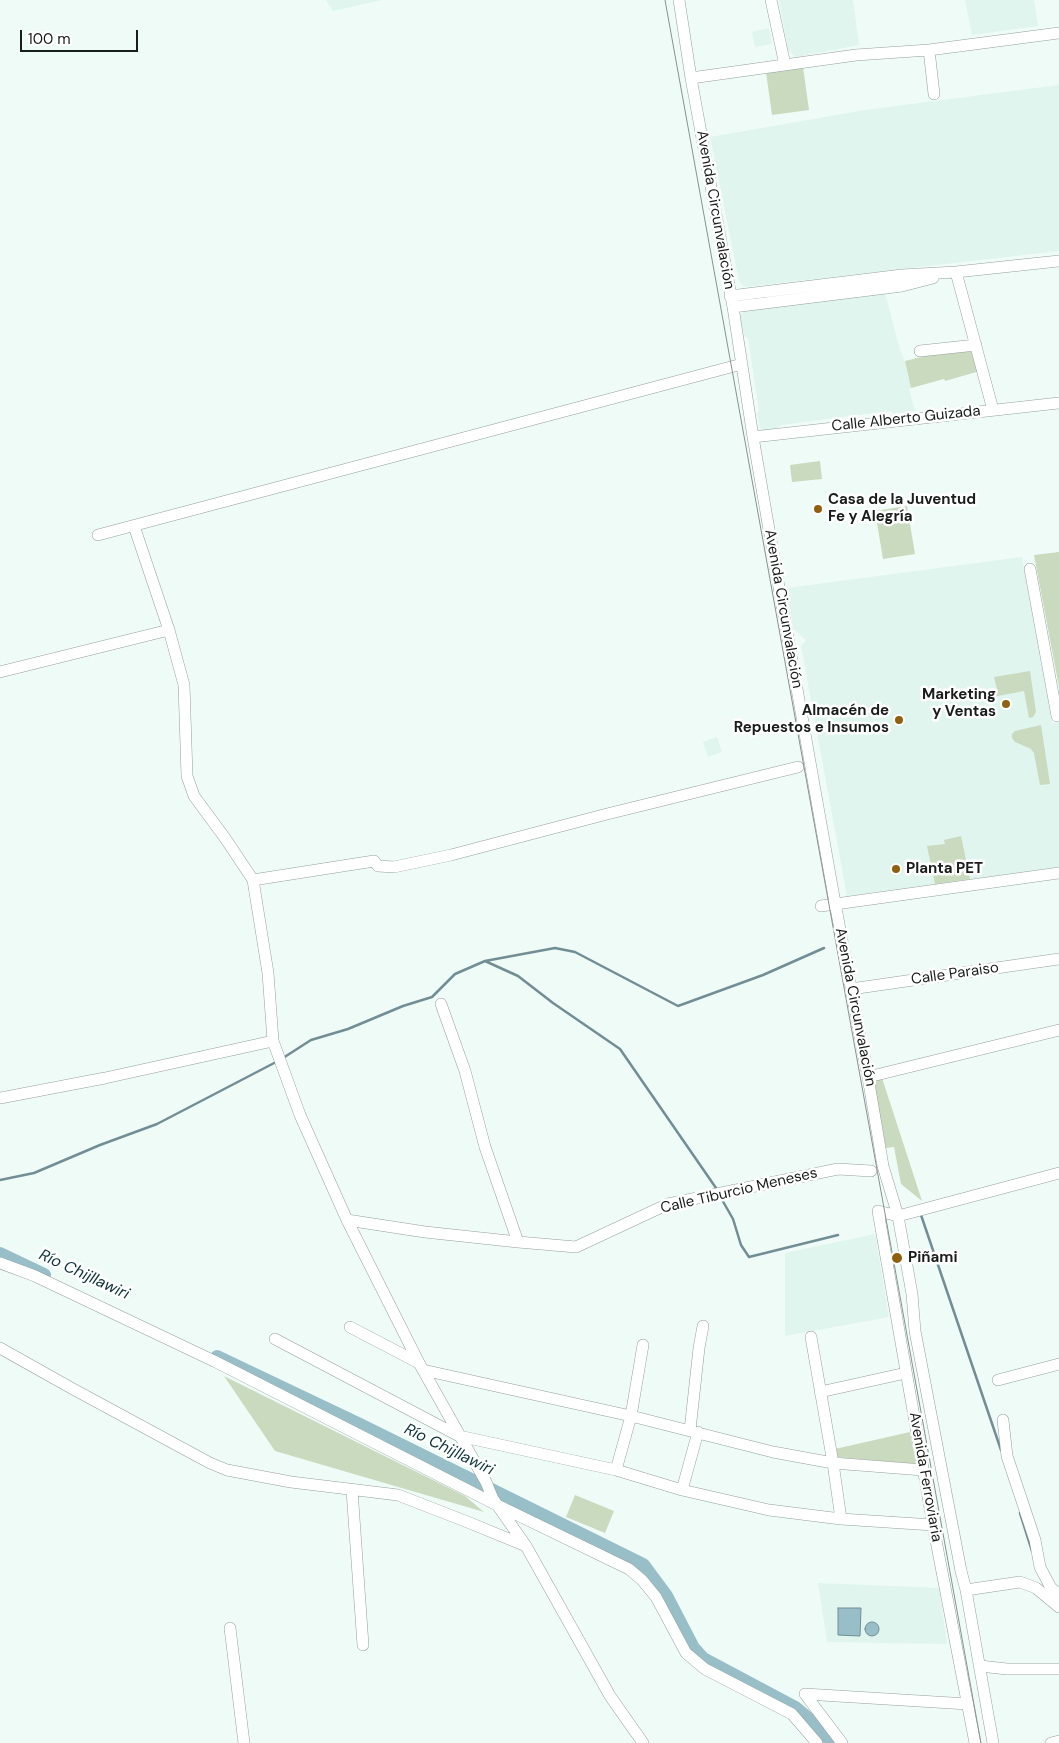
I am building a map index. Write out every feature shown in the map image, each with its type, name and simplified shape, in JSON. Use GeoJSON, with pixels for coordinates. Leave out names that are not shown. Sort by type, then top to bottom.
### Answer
{"type":"FeatureCollection","features":[{"type":"Feature","properties":{"kind":"street","name":"Avenida Circunvalación"},"geometry":{"type":"LineString","coordinates":[[679,0],[835,903],[883,1166],[898,1216]]}},
{"type":"Feature","properties":{"kind":"street"},"geometry":{"type":"LineString","coordinates":[[771,0],[785,66]]}},
{"type":"Feature","properties":{"kind":"street"},"geometry":{"type":"LineString","coordinates":[[691,78],[856,55],[929,50],[1059,33]]}},
{"type":"Feature","properties":{"kind":"street"},"geometry":{"type":"LineString","coordinates":[[929,50],[934,94]]}},
{"type":"Feature","properties":{"kind":"street"},"geometry":{"type":"LineString","coordinates":[[732,302],[902,286],[956,272],[1059,261]]}},
{"type":"Feature","properties":{"kind":"street"},"geometry":{"type":"LineString","coordinates":[[956,272],[993,410]]}},
{"type":"Feature","properties":{"kind":"street"},"geometry":{"type":"LineString","coordinates":[[920,351],[976,346]]}},
{"type":"Feature","properties":{"kind":"street"},"geometry":{"type":"LineString","coordinates":[[98,535],[742,364]]}},
{"type":"Feature","properties":{"kind":"street","name":"Calle Alberto Guizada"},"geometry":{"type":"LineString","coordinates":[[753,437],[1059,403]]}},
{"type":"Feature","properties":{"kind":"street"},"geometry":{"type":"LineString","coordinates":[[134,526],[169,630],[184,685],[187,776],[194,796],[253,880],[268,973],[273,1041],[300,1115],[347,1220],[421,1366],[486,1482],[495,1502],[526,1546],[610,1696],[643,1743]]}},
{"type":"Feature","properties":{"kind":"street"},"geometry":{"type":"LineString","coordinates":[[1030,569],[1057,716],[1059,716]]}},
{"type":"Feature","properties":{"kind":"street"},"geometry":{"type":"LineString","coordinates":[[0,672],[169,630]]}},
{"type":"Feature","properties":{"kind":"street"},"geometry":{"type":"LineString","coordinates":[[253,880],[374,861],[378,866],[394,867],[451,855],[607,814],[798,768]]}},
{"type":"Feature","properties":{"kind":"street"},"geometry":{"type":"LineString","coordinates":[[821,906],[1059,873]]}},
{"type":"Feature","properties":{"kind":"street","name":"Calle Paraiso"},"geometry":{"type":"LineString","coordinates":[[851,989],[1059,959]]}},
{"type":"Feature","properties":{"kind":"street"},"geometry":{"type":"LineString","coordinates":[[441,1004],[465,1071],[485,1146],[518,1242]]}},
{"type":"Feature","properties":{"kind":"street"},"geometry":{"type":"LineString","coordinates":[[868,1077],[1059,1030]]}},
{"type":"Feature","properties":{"kind":"street"},"geometry":{"type":"LineString","coordinates":[[0,1098],[106,1078],[273,1041]]}},
{"type":"Feature","properties":{"kind":"street","name":"Calle Tiburcio Meneses"},"geometry":{"type":"LineString","coordinates":[[347,1220],[425,1232],[576,1247],[668,1204],[838,1169],[871,1171]]}},
{"type":"Feature","properties":{"kind":"street"},"geometry":{"type":"LineString","coordinates":[[898,1216],[1059,1173]]}},
{"type":"Feature","properties":{"kind":"street","name":"Avenida Ferroviaria"},"geometry":{"type":"LineString","coordinates":[[975,1743],[933,1525],[878,1211],[898,1216],[912,1294],[915,1331],[960,1571],[966,1590],[993,1743]]}},
{"type":"Feature","properties":{"kind":"street"},"geometry":{"type":"LineString","coordinates":[[0,1263],[35,1276],[207,1358],[630,1569],[656,1597],[686,1653],[705,1669],[792,1714],[817,1743]]}},
{"type":"Feature","properties":{"kind":"street"},"geometry":{"type":"LineString","coordinates":[[682,1490],[694,1431],[699,1348],[703,1326]]}},
{"type":"Feature","properties":{"kind":"street"},"geometry":{"type":"LineString","coordinates":[[350,1327],[421,1366],[694,1431],[773,1452],[833,1463],[924,1470]]}},
{"type":"Feature","properties":{"kind":"street"},"geometry":{"type":"LineString","coordinates":[[811,1337],[841,1519]]}},
{"type":"Feature","properties":{"kind":"street"},"geometry":{"type":"LineString","coordinates":[[275,1339],[459,1436],[616,1470],[682,1490],[768,1510],[841,1519],[933,1525]]}},
{"type":"Feature","properties":{"kind":"street"},"geometry":{"type":"LineString","coordinates":[[616,1470],[631,1416],[643,1345]]}},
{"type":"Feature","properties":{"kind":"street"},"geometry":{"type":"LineString","coordinates":[[0,1348],[81,1394],[227,1470],[291,1482],[398,1496],[526,1546]]}},
{"type":"Feature","properties":{"kind":"street"},"geometry":{"type":"LineString","coordinates":[[998,1380],[1059,1364]]}},
{"type":"Feature","properties":{"kind":"street"},"geometry":{"type":"LineString","coordinates":[[820,1392],[906,1373]]}},
{"type":"Feature","properties":{"kind":"street"},"geometry":{"type":"LineString","coordinates":[[1003,1420],[1007,1456],[1035,1540],[1040,1567],[1051,1588],[1059,1594]]}},
{"type":"Feature","properties":{"kind":"street"},"geometry":{"type":"LineString","coordinates":[[352,1490],[363,1645]]}},
{"type":"Feature","properties":{"kind":"street"},"geometry":{"type":"LineString","coordinates":[[941,1564],[960,1571]]}},
{"type":"Feature","properties":{"kind":"street"},"geometry":{"type":"LineString","coordinates":[[966,1590],[1020,1582],[1036,1588],[1059,1607]]}},
{"type":"Feature","properties":{"kind":"street"},"geometry":{"type":"LineString","coordinates":[[230,1628],[244,1743]]}},
{"type":"Feature","properties":{"kind":"street"},"geometry":{"type":"LineString","coordinates":[[980,1666],[1059,1669]]}},
{"type":"Feature","properties":{"kind":"street"},"geometry":{"type":"LineString","coordinates":[[842,1743],[805,1694],[968,1704]]}},
{"type":"Feature","properties":{"kind":"street"},"geometry":{"type":"LineString","coordinates":[[1051,1743],[1059,1742]]}},
{"type":"Feature","properties":{"kind":"shaded area"},"geometry":{"type":"Polygon","coordinates":[[[326,0],[382,0],[333,11],[326,0]]]}},
{"type":"Feature","properties":{"kind":"shaded area"},"geometry":{"type":"Polygon","coordinates":[[[779,0],[853,0],[859,45],[796,57],[788,51],[779,0]]]}},
{"type":"Feature","properties":{"kind":"shaded area"},"geometry":{"type":"Polygon","coordinates":[[[965,0],[1034,0],[1038,26],[972,35],[965,0]]]}},
{"type":"Feature","properties":{"kind":"shaded area"},"geometry":{"type":"Polygon","coordinates":[[[769,28],[772,44],[755,47],[752,32],[769,28]]]}},
{"type":"Feature","properties":{"kind":"shaded area"},"geometry":{"type":"Polygon","coordinates":[[[1059,85],[1059,251],[745,287],[739,281],[710,137],[865,110],[1059,85]]]}},
{"type":"Feature","properties":{"kind":"shaded area"},"geometry":{"type":"Polygon","coordinates":[[[885,292],[900,350],[905,361],[911,388],[909,389],[915,411],[894,414],[890,411],[781,425],[777,430],[764,431],[760,429],[748,338],[744,335],[740,315],[746,310],[885,292]]]}},
{"type":"Feature","properties":{"kind":"shaded area"},"geometry":{"type":"Polygon","coordinates":[[[1022,557],[1052,723],[1059,722],[1059,867],[847,896],[801,646],[806,640],[793,628],[787,588],[1022,557]]]}},
{"type":"Feature","properties":{"kind":"shaded area"},"geometry":{"type":"Polygon","coordinates":[[[717,737],[722,752],[708,757],[703,742],[717,737]]]}},
{"type":"Feature","properties":{"kind":"shaded area"},"geometry":{"type":"Polygon","coordinates":[[[875,1234],[889,1317],[785,1336],[785,1253],[875,1234]]]}},
{"type":"Feature","properties":{"kind":"shaded area"},"geometry":{"type":"Polygon","coordinates":[[[818,1583],[939,1588],[947,1644],[827,1642],[818,1583]]]}},
{"type":"Feature","properties":{"kind":"green space"},"geometry":{"type":"Polygon","coordinates":[[[803,67],[809,110],[772,115],[766,72],[803,67]]]}},
{"type":"Feature","properties":{"kind":"green space"},"geometry":{"type":"Polygon","coordinates":[[[969,348],[974,351],[980,371],[911,388],[905,361],[941,352],[969,348]]]}},
{"type":"Feature","properties":{"kind":"green space"},"geometry":{"type":"Polygon","coordinates":[[[820,461],[822,479],[792,482],[790,465],[820,461]]]}},
{"type":"Feature","properties":{"kind":"green space"},"geometry":{"type":"Polygon","coordinates":[[[907,506],[915,554],[883,559],[875,511],[907,506]]]}},
{"type":"Feature","properties":{"kind":"green space"},"geometry":{"type":"Polygon","coordinates":[[[1059,552],[1059,687],[1034,555],[1059,552]]]}},
{"type":"Feature","properties":{"kind":"green space"},"geometry":{"type":"Polygon","coordinates":[[[1030,671],[1036,712],[1033,717],[1029,718],[1024,691],[987,698],[986,692],[997,689],[994,677],[1030,671]]]}},
{"type":"Feature","properties":{"kind":"green space"},"geometry":{"type":"Polygon","coordinates":[[[1041,725],[1050,784],[1040,785],[1034,753],[1031,749],[1015,742],[1012,734],[1015,731],[1041,725]]]}},
{"type":"Feature","properties":{"kind":"green space"},"geometry":{"type":"Polygon","coordinates":[[[961,836],[970,879],[935,884],[927,846],[945,844],[944,840],[961,836]]]}},
{"type":"Feature","properties":{"kind":"green space"},"geometry":{"type":"Polygon","coordinates":[[[882,1078],[922,1201],[901,1184],[894,1147],[886,1148],[873,1081],[882,1078]]]}},
{"type":"Feature","properties":{"kind":"green space"},"geometry":{"type":"Polygon","coordinates":[[[224,1376],[465,1496],[484,1512],[275,1451],[224,1376]]]}},
{"type":"Feature","properties":{"kind":"green space"},"geometry":{"type":"Polygon","coordinates":[[[910,1432],[916,1464],[836,1457],[835,1449],[910,1432]]]}},
{"type":"Feature","properties":{"kind":"green space"},"geometry":{"type":"Polygon","coordinates":[[[575,1495],[614,1511],[605,1533],[566,1517],[575,1495]]]}},
{"type":"Feature","properties":{"kind":"water"},"geometry":{"type":"Polygon","coordinates":[[[838,1608],[861,1608],[860,1636],[838,1635],[838,1608]]]}},
{"type":"Feature","properties":{"kind":"water"},"geometry":{"type":"Polygon","coordinates":[[[872,1622],[877,1624],[879,1629],[877,1634],[872,1636],[867,1634],[865,1629],[867,1624],[872,1622]]]}},
{"type":"Feature","properties":{"kind":"waterway"},"geometry":{"type":"LineString","coordinates":[[485,961],[555,948],[575,952],[678,1006],[763,975],[824,948]]}},
{"type":"Feature","properties":{"kind":"waterway"},"geometry":{"type":"LineString","coordinates":[[283,1058],[311,1040],[348,1029],[403,1006],[432,997],[455,974],[485,961],[518,976],[553,1003],[620,1049],[716,1188]]}},
{"type":"Feature","properties":{"kind":"waterway"},"geometry":{"type":"LineString","coordinates":[[0,1180],[34,1173],[100,1145],[157,1124],[278,1061]]}},
{"type":"Feature","properties":{"kind":"waterway"},"geometry":{"type":"LineString","coordinates":[[721,1198],[733,1219],[741,1245],[749,1257],[838,1235]]}},
{"type":"Feature","properties":{"kind":"waterway"},"geometry":{"type":"LineString","coordinates":[[921,1215],[1001,1450]]}},
{"type":"Feature","properties":{"kind":"waterway","name":"Río Chijllawiri"},"geometry":{"type":"LineString","coordinates":[[0,1254],[44,1275]]}},
{"type":"Feature","properties":{"kind":"waterway","name":"Río Chijllawiri"},"geometry":{"type":"LineString","coordinates":[[217,1357],[360,1425],[643,1565],[666,1596],[693,1648],[703,1659],[795,1708],[807,1718],[828,1743]]}},
{"type":"Feature","properties":{"kind":"waterway"},"geometry":{"type":"LineString","coordinates":[[1020,1513],[1032,1551]]}},
{"type":"Feature","properties":{"kind":"tram line"},"geometry":{"type":"LineString","coordinates":[[665,0],[981,1743]]}},
{"type":"Feature","properties":{"kind":"place","name":"Casa de la Juventud Fe y Alegría"},"geometry":{"type":"Point","coordinates":[818,509]}},
{"type":"Feature","properties":{"kind":"place","name":"Marketing y Ventas"},"geometry":{"type":"Point","coordinates":[1006,704]}},
{"type":"Feature","properties":{"kind":"place","name":"Almacén de Repuestos e Insumos"},"geometry":{"type":"Point","coordinates":[899,720]}},
{"type":"Feature","properties":{"kind":"place","name":"Planta PET"},"geometry":{"type":"Point","coordinates":[896,869]}},
{"type":"Feature","properties":{"kind":"place","name":"Piñami"},"geometry":{"type":"Point","coordinates":[897,1258]}}]}
